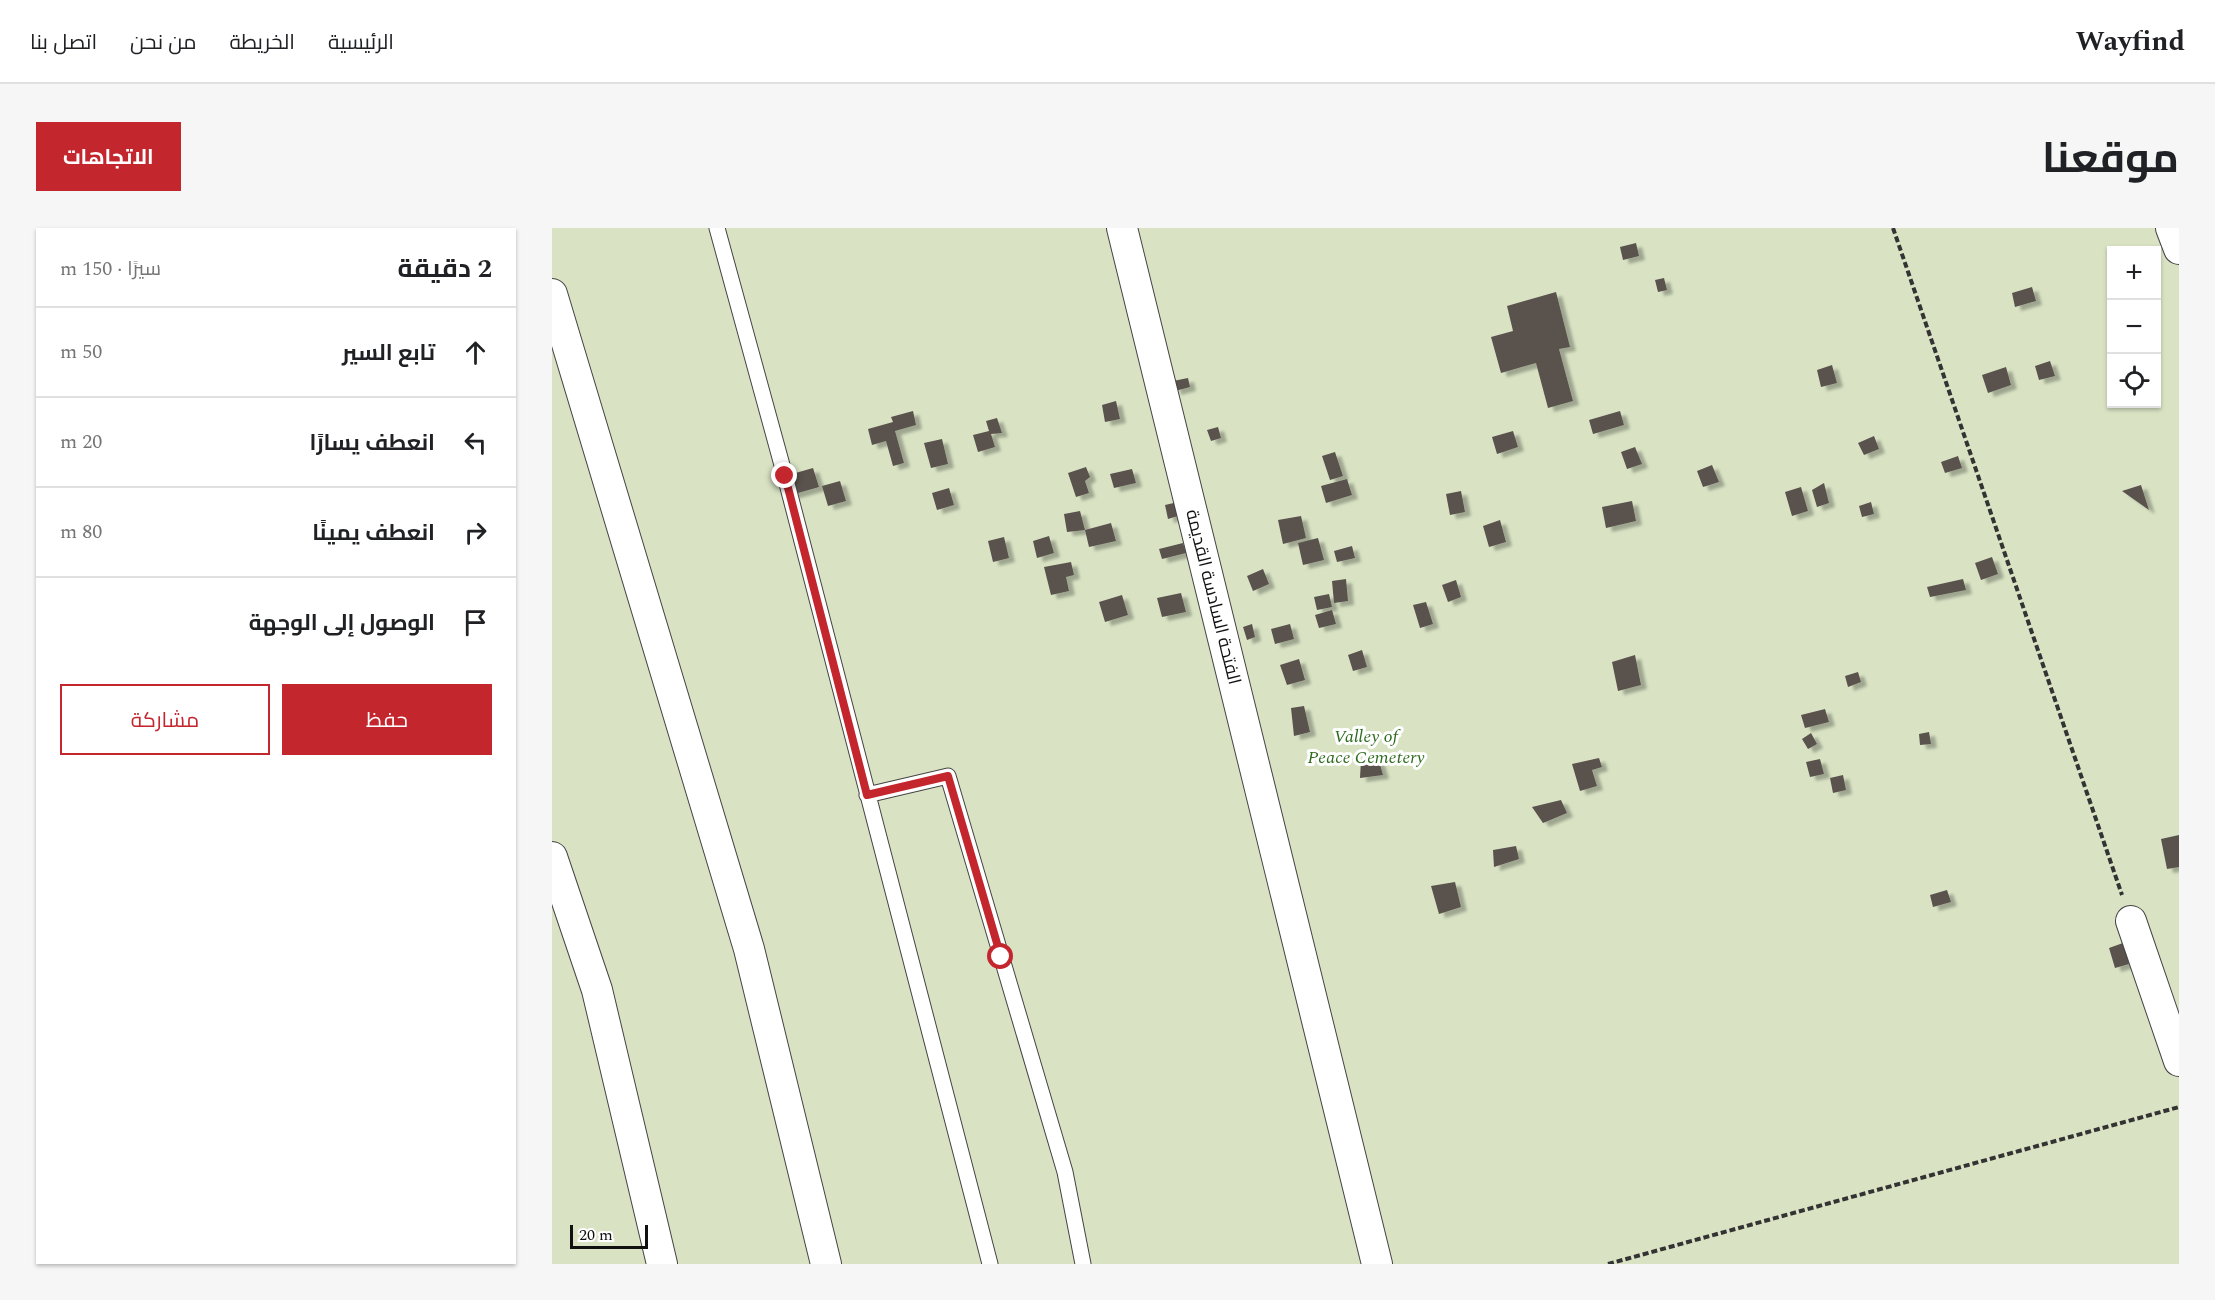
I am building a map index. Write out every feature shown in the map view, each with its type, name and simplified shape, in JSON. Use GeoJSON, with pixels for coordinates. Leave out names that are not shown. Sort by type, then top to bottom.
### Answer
{"type":"FeatureCollection","features":[{"type":"Feature","properties":{"kind":"street","name":"الفتحة السادسة القديمة"},"geometry":{"type":"LineString","coordinates":[[1122,228],[1377,1264]]}},
{"type":"Feature","properties":{"kind":"street"},"geometry":{"type":"LineString","coordinates":[[2171,228],[2179,249]]}},
{"type":"Feature","properties":{"kind":"street"},"geometry":{"type":"LineString","coordinates":[[552,294],[749,950],[826,1264]]}},
{"type":"Feature","properties":{"kind":"street"},"geometry":{"type":"LineString","coordinates":[[552,857],[597,990],[662,1264]]}},
{"type":"Feature","properties":{"kind":"street"},"geometry":{"type":"LineString","coordinates":[[2131,921],[2179,1061]]}},
{"type":"Feature","properties":{"kind":"lane"},"geometry":{"type":"LineString","coordinates":[[717,228],[785,476],[990,1264]]}},
{"type":"Feature","properties":{"kind":"lane"},"geometry":{"type":"LineString","coordinates":[[867,795],[948,776],[1065,1172],[1083,1264]]}},
{"type":"Feature","properties":{"kind":"path"},"geometry":{"type":"LineString","coordinates":[[1893,228],[2131,921]]}},
{"type":"Feature","properties":{"kind":"path"},"geometry":{"type":"LineString","coordinates":[[1608,1264],[2179,1107]]}},
{"type":"Feature","properties":{"kind":"green space","name":"Valley of Peace Cemetery"},"geometry":{"type":"Polygon","coordinates":[[[552,228],[2179,228],[2179,1264],[552,1264],[552,228]]]}},
{"type":"Feature","properties":{"kind":"building"},"geometry":{"type":"Polygon","coordinates":[[[1636,243],[1639,256],[1623,260],[1620,247],[1636,243]]]}},
{"type":"Feature","properties":{"kind":"building"},"geometry":{"type":"Polygon","coordinates":[[[1664,278],[1667,290],[1658,292],[1655,280],[1664,278]]]}},
{"type":"Feature","properties":{"kind":"building"},"geometry":{"type":"Polygon","coordinates":[[[2032,287],[2036,301],[2015,307],[2012,293],[2032,287]]]}},
{"type":"Feature","properties":{"kind":"building"},"geometry":{"type":"Polygon","coordinates":[[[1556,292],[1570,347],[1559,349],[1573,401],[1548,408],[1536,363],[1501,373],[1491,337],[1513,331],[1507,306],[1556,292]]]}},
{"type":"Feature","properties":{"kind":"building"},"geometry":{"type":"Polygon","coordinates":[[[2050,361],[2055,376],[2039,380],[2035,366],[2050,361]]]}},
{"type":"Feature","properties":{"kind":"building"},"geometry":{"type":"Polygon","coordinates":[[[1832,365],[1837,383],[1821,387],[1817,370],[1832,365]]]}},
{"type":"Feature","properties":{"kind":"building"},"geometry":{"type":"Polygon","coordinates":[[[2006,367],[2011,385],[1988,393],[1982,375],[2006,367]]]}},
{"type":"Feature","properties":{"kind":"building"},"geometry":{"type":"Polygon","coordinates":[[[1188,378],[1190,387],[1175,391],[1173,381],[1188,378]]]}},
{"type":"Feature","properties":{"kind":"building"},"geometry":{"type":"Polygon","coordinates":[[[1116,401],[1120,419],[1105,422],[1102,405],[1116,401]]]}},
{"type":"Feature","properties":{"kind":"building"},"geometry":{"type":"Polygon","coordinates":[[[913,411],[916,425],[895,431],[904,463],[893,466],[886,441],[872,445],[868,429],[893,422],[891,417],[913,411]]]}},
{"type":"Feature","properties":{"kind":"building"},"geometry":{"type":"Polygon","coordinates":[[[1620,411],[1624,425],[1593,434],[1589,420],[1620,411]]]}},
{"type":"Feature","properties":{"kind":"building"},"geometry":{"type":"Polygon","coordinates":[[[997,418],[1002,433],[991,434],[995,447],[978,452],[973,435],[989,431],[986,421],[997,418]]]}},
{"type":"Feature","properties":{"kind":"building"},"geometry":{"type":"Polygon","coordinates":[[[1218,427],[1221,438],[1211,441],[1207,430],[1218,427]]]}},
{"type":"Feature","properties":{"kind":"building"},"geometry":{"type":"Polygon","coordinates":[[[1513,431],[1518,447],[1497,454],[1492,437],[1513,431]]]}},
{"type":"Feature","properties":{"kind":"building"},"geometry":{"type":"Polygon","coordinates":[[[1874,436],[1879,449],[1864,455],[1858,443],[1874,436]]]}},
{"type":"Feature","properties":{"kind":"building"},"geometry":{"type":"Polygon","coordinates":[[[942,439],[948,464],[931,468],[924,443],[942,439]]]}},
{"type":"Feature","properties":{"kind":"building"},"geometry":{"type":"Polygon","coordinates":[[[1635,447],[1642,464],[1627,469],[1621,452],[1635,447]]]}},
{"type":"Feature","properties":{"kind":"building"},"geometry":{"type":"Polygon","coordinates":[[[1335,452],[1343,476],[1330,480],[1322,456],[1335,452]]]}},
{"type":"Feature","properties":{"kind":"building"},"geometry":{"type":"Polygon","coordinates":[[[1958,456],[1962,468],[1945,473],[1941,462],[1958,456]]]}},
{"type":"Feature","properties":{"kind":"building"},"geometry":{"type":"Polygon","coordinates":[[[1712,465],[1719,482],[1703,487],[1697,471],[1712,465]]]}},
{"type":"Feature","properties":{"kind":"building"},"geometry":{"type":"Polygon","coordinates":[[[1086,467],[1090,477],[1085,481],[1089,493],[1076,497],[1068,473],[1086,467]]]}},
{"type":"Feature","properties":{"kind":"building"},"geometry":{"type":"Polygon","coordinates":[[[813,468],[819,487],[791,495],[785,476],[813,468]]]}},
{"type":"Feature","properties":{"kind":"building"},"geometry":{"type":"Polygon","coordinates":[[[1132,469],[1136,483],[1114,488],[1110,474],[1132,469]]]}},
{"type":"Feature","properties":{"kind":"building"},"geometry":{"type":"Polygon","coordinates":[[[1347,479],[1352,495],[1326,503],[1321,486],[1347,479]]]}},
{"type":"Feature","properties":{"kind":"building"},"geometry":{"type":"Polygon","coordinates":[[[840,481],[846,501],[828,506],[822,486],[840,481]]]}},
{"type":"Feature","properties":{"kind":"building"},"geometry":{"type":"Polygon","coordinates":[[[1824,483],[1829,503],[1817,507],[1812,490],[1824,483]]]}},
{"type":"Feature","properties":{"kind":"building"},"geometry":{"type":"Polygon","coordinates":[[[2141,485],[2149,510],[2122,491],[2141,485]]]}},
{"type":"Feature","properties":{"kind":"building"},"geometry":{"type":"Polygon","coordinates":[[[1801,487],[1808,511],[1792,516],[1785,492],[1801,487]]]}},
{"type":"Feature","properties":{"kind":"building"},"geometry":{"type":"Polygon","coordinates":[[[949,488],[954,505],[937,510],[932,493],[949,488]]]}},
{"type":"Feature","properties":{"kind":"building"},"geometry":{"type":"Polygon","coordinates":[[[1461,491],[1465,512],[1450,515],[1446,494],[1461,491]]]}},
{"type":"Feature","properties":{"kind":"building"},"geometry":{"type":"Polygon","coordinates":[[[1632,501],[1636,521],[1606,528],[1602,507],[1632,501]]]}},
{"type":"Feature","properties":{"kind":"building"},"geometry":{"type":"Polygon","coordinates":[[[1178,502],[1181,515],[1168,519],[1165,505],[1178,502]]]}},
{"type":"Feature","properties":{"kind":"building"},"geometry":{"type":"Polygon","coordinates":[[[1871,502],[1874,514],[1862,517],[1859,506],[1871,502]]]}},
{"type":"Feature","properties":{"kind":"building"},"geometry":{"type":"Polygon","coordinates":[[[1080,511],[1085,530],[1067,532],[1064,514],[1080,511]]]}},
{"type":"Feature","properties":{"kind":"building"},"geometry":{"type":"Polygon","coordinates":[[[1301,516],[1306,538],[1283,544],[1278,520],[1301,516]]]}},
{"type":"Feature","properties":{"kind":"building"},"geometry":{"type":"Polygon","coordinates":[[[1500,520],[1506,542],[1489,547],[1483,526],[1500,520]]]}},
{"type":"Feature","properties":{"kind":"building"},"geometry":{"type":"Polygon","coordinates":[[[1111,523],[1116,541],[1089,547],[1085,530],[1111,523]]]}},
{"type":"Feature","properties":{"kind":"building"},"geometry":{"type":"Polygon","coordinates":[[[1049,536],[1054,553],[1037,558],[1033,541],[1049,536]]]}},
{"type":"Feature","properties":{"kind":"building"},"geometry":{"type":"Polygon","coordinates":[[[1004,537],[1009,558],[993,562],[988,541],[1004,537]]]}},
{"type":"Feature","properties":{"kind":"building"},"geometry":{"type":"Polygon","coordinates":[[[1318,538],[1324,560],[1303,565],[1298,543],[1318,538]]]}},
{"type":"Feature","properties":{"kind":"building"},"geometry":{"type":"Polygon","coordinates":[[[1183,543],[1186,553],[1162,559],[1159,549],[1183,543]]]}},
{"type":"Feature","properties":{"kind":"building"},"geometry":{"type":"Polygon","coordinates":[[[1352,546],[1355,558],[1337,562],[1334,551],[1352,546]]]}},
{"type":"Feature","properties":{"kind":"building"},"geometry":{"type":"Polygon","coordinates":[[[1992,557],[1998,574],[1981,580],[1975,563],[1992,557]]]}},
{"type":"Feature","properties":{"kind":"building"},"geometry":{"type":"Polygon","coordinates":[[[1071,562],[1074,575],[1066,577],[1069,591],[1051,595],[1044,567],[1071,562]]]}},
{"type":"Feature","properties":{"kind":"building"},"geometry":{"type":"Polygon","coordinates":[[[1263,569],[1269,584],[1253,591],[1247,576],[1263,569]]]}},
{"type":"Feature","properties":{"kind":"building"},"geometry":{"type":"Polygon","coordinates":[[[1346,579],[1348,601],[1334,603],[1332,581],[1346,579]]]}},
{"type":"Feature","properties":{"kind":"building"},"geometry":{"type":"Polygon","coordinates":[[[1963,579],[1966,590],[1930,597],[1927,587],[1963,579]]]}},
{"type":"Feature","properties":{"kind":"building"},"geometry":{"type":"Polygon","coordinates":[[[1456,580],[1461,597],[1448,602],[1442,585],[1456,580]]]}},
{"type":"Feature","properties":{"kind":"building"},"geometry":{"type":"Polygon","coordinates":[[[1181,593],[1186,612],[1162,617],[1157,598],[1181,593]]]}},
{"type":"Feature","properties":{"kind":"building"},"geometry":{"type":"Polygon","coordinates":[[[1329,594],[1332,607],[1317,610],[1314,597],[1329,594]]]}},
{"type":"Feature","properties":{"kind":"building"},"geometry":{"type":"Polygon","coordinates":[[[1122,595],[1128,615],[1105,622],[1099,602],[1122,595]]]}},
{"type":"Feature","properties":{"kind":"building"},"geometry":{"type":"Polygon","coordinates":[[[1426,602],[1433,624],[1420,628],[1413,605],[1426,602]]]}},
{"type":"Feature","properties":{"kind":"building"},"geometry":{"type":"Polygon","coordinates":[[[1332,610],[1336,624],[1319,628],[1315,615],[1332,610]]]}},
{"type":"Feature","properties":{"kind":"building"},"geometry":{"type":"Polygon","coordinates":[[[1252,624],[1255,637],[1247,640],[1243,627],[1252,624]]]}},
{"type":"Feature","properties":{"kind":"building"},"geometry":{"type":"Polygon","coordinates":[[[1290,624],[1294,639],[1275,644],[1271,629],[1290,624]]]}},
{"type":"Feature","properties":{"kind":"building"},"geometry":{"type":"Polygon","coordinates":[[[1362,650],[1367,667],[1353,671],[1348,655],[1362,650]]]}},
{"type":"Feature","properties":{"kind":"building"},"geometry":{"type":"Polygon","coordinates":[[[1635,655],[1641,685],[1618,691],[1612,662],[1635,655]]]}},
{"type":"Feature","properties":{"kind":"building"},"geometry":{"type":"Polygon","coordinates":[[[1299,659],[1305,680],[1287,685],[1280,665],[1299,659]]]}},
{"type":"Feature","properties":{"kind":"building"},"geometry":{"type":"Polygon","coordinates":[[[1858,672],[1861,682],[1848,687],[1845,676],[1858,672]]]}},
{"type":"Feature","properties":{"kind":"building"},"geometry":{"type":"Polygon","coordinates":[[[1304,706],[1310,732],[1294,736],[1291,708],[1304,706]]]}},
{"type":"Feature","properties":{"kind":"building"},"geometry":{"type":"Polygon","coordinates":[[[1825,709],[1829,722],[1805,728],[1801,715],[1825,709]]]}},
{"type":"Feature","properties":{"kind":"building"},"geometry":{"type":"Polygon","coordinates":[[[1929,732],[1931,744],[1920,745],[1919,734],[1929,732]]]}},
{"type":"Feature","properties":{"kind":"building"},"geometry":{"type":"Polygon","coordinates":[[[1811,733],[1817,744],[1808,749],[1802,739],[1811,733]]]}},
{"type":"Feature","properties":{"kind":"building"},"geometry":{"type":"Polygon","coordinates":[[[1599,758],[1602,767],[1592,770],[1597,786],[1580,791],[1572,764],[1599,758]]]}},
{"type":"Feature","properties":{"kind":"building"},"geometry":{"type":"Polygon","coordinates":[[[1361,759],[1379,761],[1383,775],[1360,778],[1361,759]]]}},
{"type":"Feature","properties":{"kind":"building"},"geometry":{"type":"Polygon","coordinates":[[[1820,759],[1824,774],[1810,777],[1806,762],[1820,759]]]}},
{"type":"Feature","properties":{"kind":"building"},"geometry":{"type":"Polygon","coordinates":[[[1843,775],[1846,790],[1833,793],[1830,778],[1843,775]]]}},
{"type":"Feature","properties":{"kind":"building"},"geometry":{"type":"Polygon","coordinates":[[[1561,800],[1567,813],[1543,823],[1532,807],[1561,800]]]}},
{"type":"Feature","properties":{"kind":"building"},"geometry":{"type":"Polygon","coordinates":[[[2179,835],[2179,867],[2167,869],[2161,839],[2179,835]]]}},
{"type":"Feature","properties":{"kind":"building"},"geometry":{"type":"Polygon","coordinates":[[[1516,846],[1519,859],[1494,867],[1493,850],[1516,846]]]}},
{"type":"Feature","properties":{"kind":"building"},"geometry":{"type":"Polygon","coordinates":[[[1455,882],[1461,907],[1439,914],[1431,886],[1455,882]]]}},
{"type":"Feature","properties":{"kind":"building"},"geometry":{"type":"Polygon","coordinates":[[[1947,890],[1951,902],[1933,907],[1930,895],[1947,890]]]}},
{"type":"Feature","properties":{"kind":"building"},"geometry":{"type":"Polygon","coordinates":[[[2123,943],[2129,964],[2115,968],[2109,948],[2123,943]]]}},
{"type":"Feature","properties":{"kind":"route"},"geometry":{"type":"LineString","coordinates":[[785,476],[867,795],[948,776],[1001,957]]}}]}
